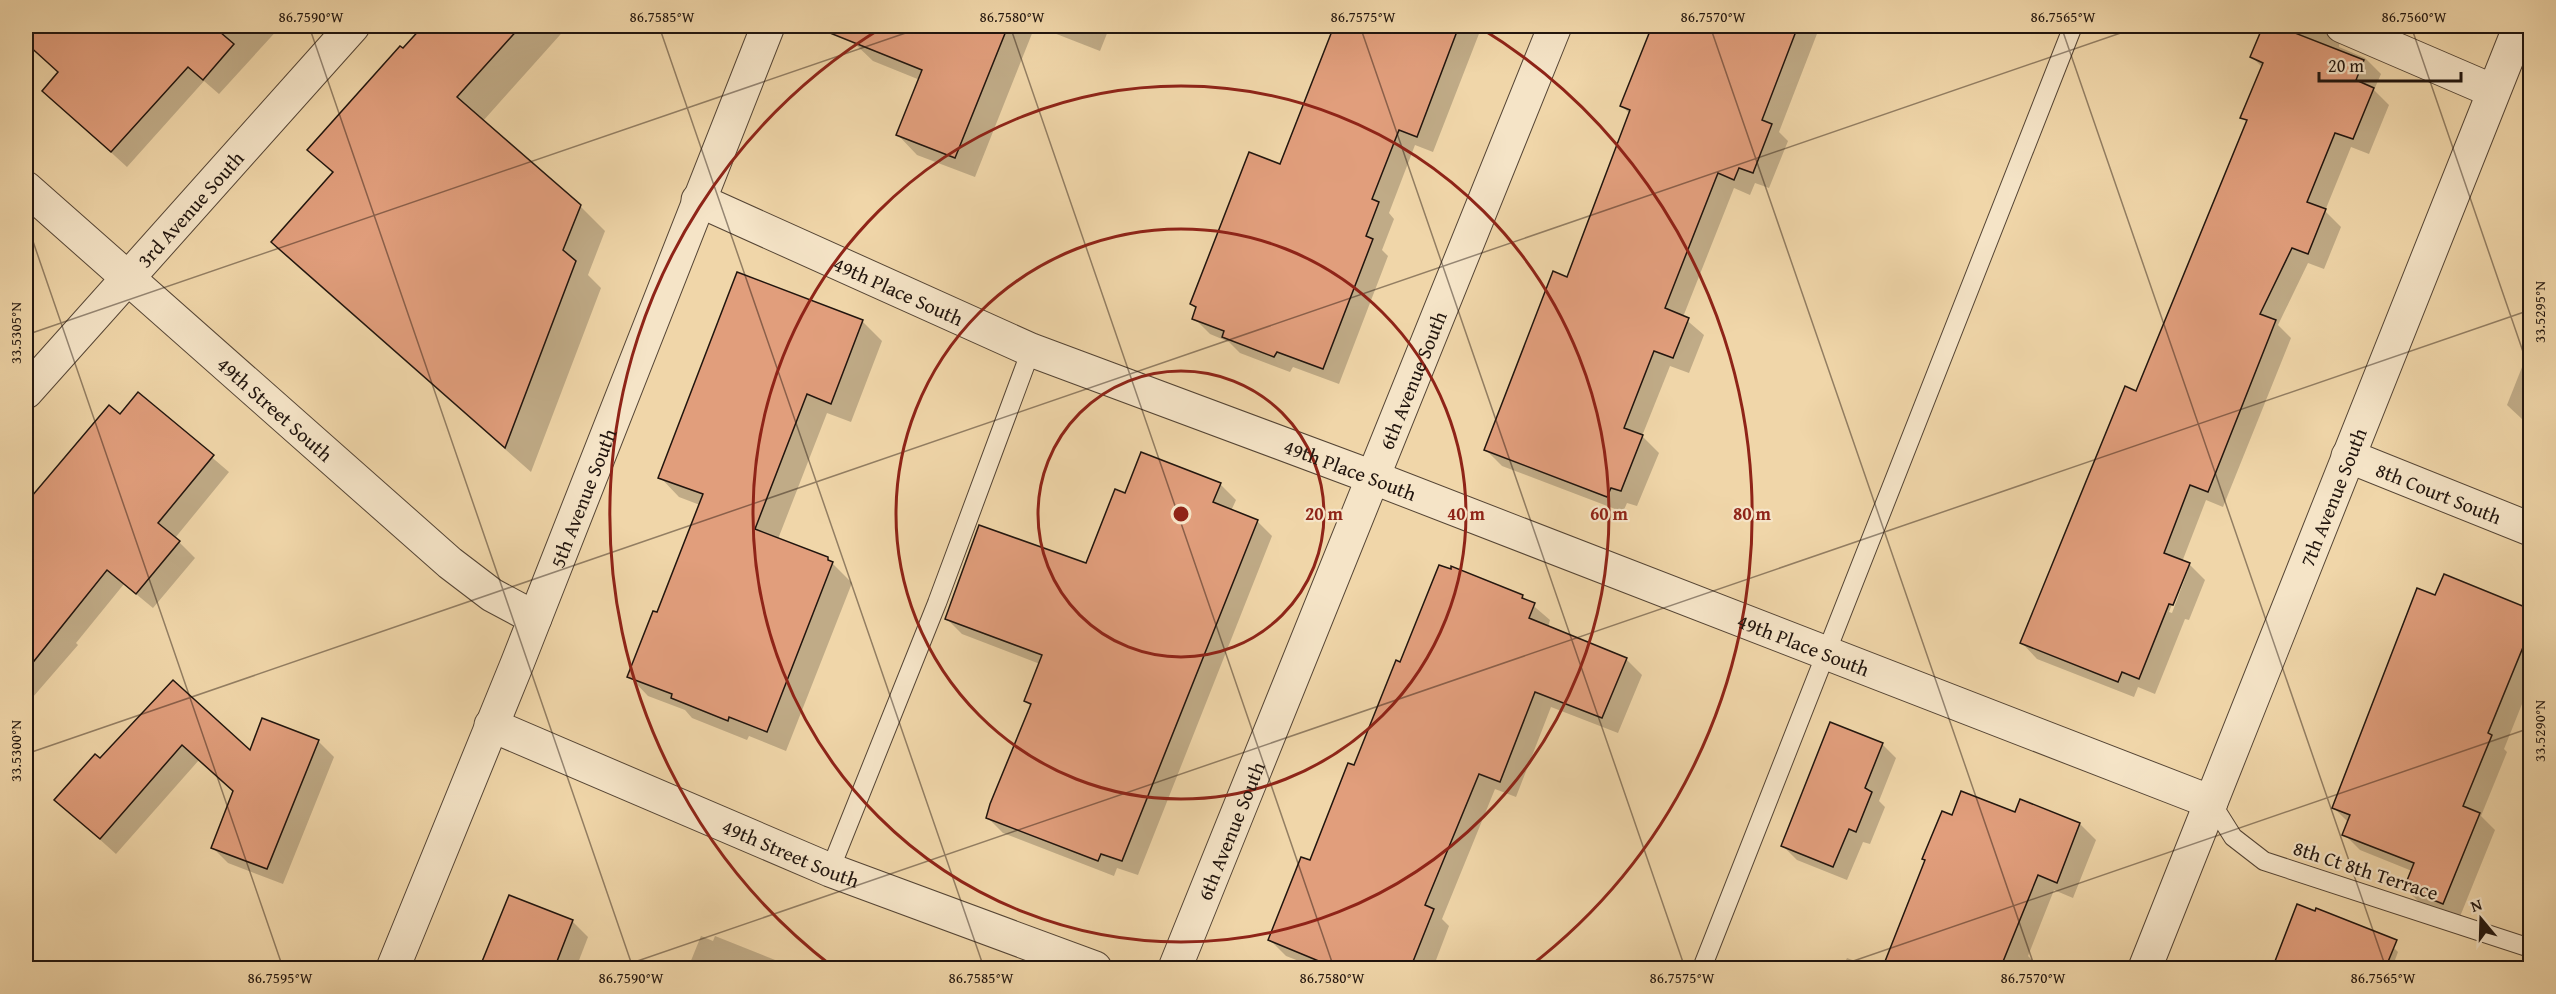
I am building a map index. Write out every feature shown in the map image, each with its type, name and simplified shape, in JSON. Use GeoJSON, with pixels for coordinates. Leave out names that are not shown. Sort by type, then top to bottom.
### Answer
{"type":"FeatureCollection","features":[{"type":"Feature","properties":{"kind":"street","name":"3rd Avenue South"},"geometry":{"type":"LineString","coordinates":[[26,392],[353,26]]}},
{"type":"Feature","properties":{"kind":"street","name":"5th Avenue South"},"geometry":{"type":"LineString","coordinates":[[393,969],[535,618],[768,26]]}},
{"type":"Feature","properties":{"kind":"street","name":"6th Avenue South"},"geometry":{"type":"LineString","coordinates":[[1175,969],[1555,26]]}},
{"type":"Feature","properties":{"kind":"street"},"geometry":{"type":"LineString","coordinates":[[2342,26],[2493,91]]}},
{"type":"Feature","properties":{"kind":"street","name":"7th Avenue South"},"geometry":{"type":"LineString","coordinates":[[2145,969],[2520,26]]}},
{"type":"Feature","properties":{"kind":"street","name":"49th Street South"},"geometry":{"type":"LineString","coordinates":[[26,188],[470,580],[535,618]]}},
{"type":"Feature","properties":{"kind":"street","name":"49th Place South"},"geometry":{"type":"LineString","coordinates":[[698,200],[1031,350],[1372,477],[2211,802]]}},
{"type":"Feature","properties":{"kind":"street","name":"8th Court South"},"geometry":{"type":"LineString","coordinates":[[2348,456],[2530,529]]}},
{"type":"Feature","properties":{"kind":"street","name":"49th Street South"},"geometry":{"type":"LineString","coordinates":[[491,725],[830,870],[1095,969]]}},
{"type":"Feature","properties":{"kind":"lane"},"geometry":{"type":"LineString","coordinates":[[1702,969],[2073,26]]}},
{"type":"Feature","properties":{"kind":"lane"},"geometry":{"type":"LineString","coordinates":[[830,870],[937,603],[1031,350]]}},
{"type":"Feature","properties":{"kind":"lane","name":"8th Ct 8th Terrace"},"geometry":{"type":"LineString","coordinates":[[2211,802],[2233,837],[2264,861],[2530,948]]}},
{"type":"Feature","properties":{"kind":"building"},"geometry":{"type":"Polygon","coordinates":[[[26,26],[226,26],[220,32],[234,44],[203,80],[188,67],[111,152],[42,91],[58,72],[26,43],[26,26]]]}},
{"type":"Feature","properties":{"kind":"building"},"geometry":{"type":"Polygon","coordinates":[[[423,26],[521,26],[457,97],[581,205],[563,250],[576,261],[505,448],[271,242],[333,172],[307,150],[400,46],[403,48],[423,26]]]}},
{"type":"Feature","properties":{"kind":"building"},"geometry":{"type":"Polygon","coordinates":[[[815,26],[1008,26],[955,158],[896,135],[922,70],[815,26]]]}},
{"type":"Feature","properties":{"kind":"building"},"geometry":{"type":"Polygon","coordinates":[[[1334,26],[1459,26],[1417,137],[1399,130],[1372,199],[1379,202],[1366,236],[1373,239],[1323,369],[1277,352],[1274,357],[1222,337],[1224,331],[1192,319],[1196,307],[1190,304],[1249,152],[1280,164],[1334,26]]]}},
{"type":"Feature","properties":{"kind":"building"},"geometry":{"type":"Polygon","coordinates":[[[1652,26],[1798,26],[1762,120],[1772,124],[1753,173],[1739,168],[1734,180],[1718,173],[1665,308],[1689,318],[1673,358],[1654,351],[1624,428],[1643,435],[1621,491],[1611,488],[1607,497],[1484,450],[1553,271],[1567,277],[1630,110],[1620,106],[1652,26]]]}},
{"type":"Feature","properties":{"kind":"building"},"geometry":{"type":"Polygon","coordinates":[[[2263,26],[2277,26],[2364,60],[2356,80],[2374,88],[2353,139],[2335,133],[2307,202],[2326,209],[2308,254],[2292,248],[2260,314],[2276,320],[2208,492],[2190,485],[2164,553],[2190,563],[2173,605],[2169,604],[2139,679],[2122,672],[2118,682],[2020,643],[2125,386],[2136,391],[2247,120],[2240,118],[2263,63],[2250,57],[2263,26]]]}},
{"type":"Feature","properties":{"kind":"building"},"geometry":{"type":"Polygon","coordinates":[[[737,272],[863,320],[831,404],[807,394],[755,529],[828,557],[828,560],[833,562],[767,732],[729,717],[728,721],[671,698],[672,694],[627,677],[653,611],[657,612],[703,494],[658,478],[737,272]]]}},
{"type":"Feature","properties":{"kind":"building"},"geometry":{"type":"Polygon","coordinates":[[[138,392],[214,455],[158,523],[180,541],[136,594],[107,570],[26,671],[26,503],[109,405],[120,414],[138,392]]]}},
{"type":"Feature","properties":{"kind":"building"},"geometry":{"type":"Polygon","coordinates":[[[1141,452],[1221,483],[1213,502],[1258,520],[1122,861],[1101,854],[1098,861],[986,818],[1031,704],[1024,701],[1042,655],[945,619],[979,525],[1086,563],[1115,489],[1125,493],[1141,452]]]}},
{"type":"Feature","properties":{"kind":"building"},"geometry":{"type":"Polygon","coordinates":[[[1439,565],[1451,569],[1451,566],[1523,595],[1522,598],[1535,603],[1529,618],[1627,658],[1602,718],[1535,692],[1500,782],[1479,774],[1425,905],[1434,909],[1410,969],[1338,969],[1268,940],[1301,857],[1310,860],[1348,763],[1354,765],[1396,660],[1400,662],[1439,565]]]}},
{"type":"Feature","properties":{"kind":"building"},"geometry":{"type":"Polygon","coordinates":[[[2444,574],[2530,609],[2530,630],[2488,733],[2492,735],[2463,806],[2480,813],[2443,904],[2404,888],[2414,863],[2342,835],[2350,815],[2332,808],[2417,588],[2435,595],[2444,574]]]}},
{"type":"Feature","properties":{"kind":"building"},"geometry":{"type":"Polygon","coordinates":[[[173,680],[250,750],[262,718],[319,740],[267,869],[211,848],[233,791],[182,745],[100,839],[54,800],[95,754],[100,758],[173,680]]]}},
{"type":"Feature","properties":{"kind":"building"},"geometry":{"type":"Polygon","coordinates":[[[1830,722],[1883,743],[1865,788],[1872,792],[1856,832],[1849,829],[1833,867],[1781,846],[1830,722]]]}},
{"type":"Feature","properties":{"kind":"building"},"geometry":{"type":"Polygon","coordinates":[[[1961,791],[2015,812],[2020,799],[2080,823],[2057,883],[2038,875],[2000,969],[1882,969],[1942,811],[1952,815],[1961,791]]]}},
{"type":"Feature","properties":{"kind":"building"},"geometry":{"type":"Polygon","coordinates":[[[509,895],[573,920],[554,969],[479,969],[509,895]]]}},
{"type":"Feature","properties":{"kind":"building"},"geometry":{"type":"Polygon","coordinates":[[[2297,904],[2315,911],[2316,908],[2397,940],[2385,969],[2272,969],[2297,904]]]}}]}
